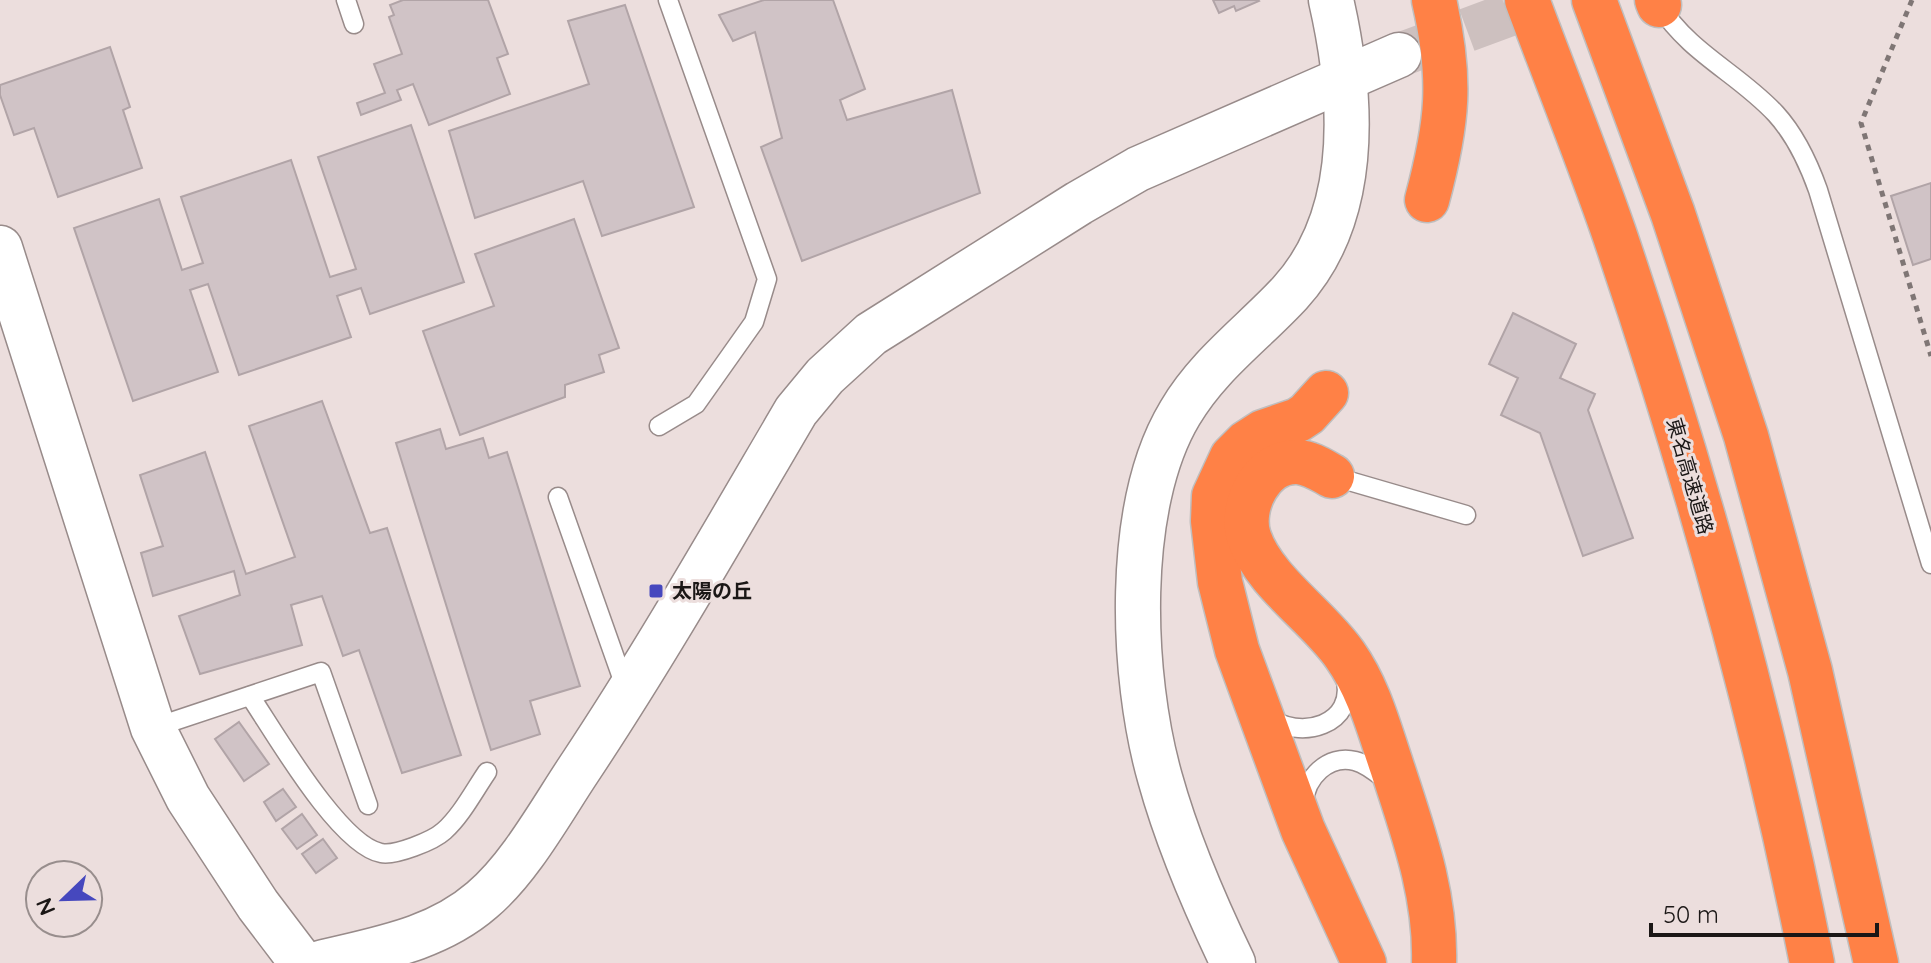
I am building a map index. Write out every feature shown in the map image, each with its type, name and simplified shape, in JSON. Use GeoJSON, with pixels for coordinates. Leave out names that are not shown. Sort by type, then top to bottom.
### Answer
{"type":"FeatureCollection","features":[{"type":"Feature","properties":{"kind":"highway"},"geometry":{"type":"LineString","coordinates":[[1427,200],[1447,107],[1446,58],[1434,0]]}},
{"type":"Feature","properties":{"kind":"highway","name":"東名高速道路"},"geometry":{"type":"LineString","coordinates":[[1527,0],[1613,231],[1685,454],[1746,676],[1812,963]]}},
{"type":"Feature","properties":{"kind":"highway"},"geometry":{"type":"LineString","coordinates":[[1594,0],[1673,214],[1746,436],[1810,671],[1876,963]]}},
{"type":"Feature","properties":{"kind":"highway"},"geometry":{"type":"LineString","coordinates":[[1326,393],[1298,420],[1263,432],[1232,457],[1214,496],[1215,544],[1220,582],[1237,650],[1254,699],[1303,830],[1364,963]]}},
{"type":"Feature","properties":{"kind":"highway"},"geometry":{"type":"LineString","coordinates":[[1332,476],[1311,465],[1297,462],[1282,464],[1269,472],[1250,499],[1246,517],[1248,535],[1256,553],[1336,644],[1371,702],[1419,848],[1432,904],[1434,963]]}},
{"type":"Feature","properties":{"kind":"street"},"geometry":{"type":"LineString","coordinates":[[1233,963],[1181,846],[1159,776],[1145,708],[1139,600],[1145,508],[1157,459],[1180,412],[1212,368],[1293,290],[1316,257],[1332,221],[1343,182],[1347,130],[1346,76],[1331,0]]}},
{"type":"Feature","properties":{"kind":"street"},"geometry":{"type":"LineString","coordinates":[[320,963],[429,934],[482,900],[524,853],[628,695],[796,411],[825,376],[871,334],[1138,169],[1399,55]]}},
{"type":"Feature","properties":{"kind":"street"},"geometry":{"type":"LineString","coordinates":[[0,248],[153,728],[188,798],[258,905],[302,963]]}},
{"type":"Feature","properties":{"kind":"lane"},"geometry":{"type":"LineString","coordinates":[[346,0],[354,24]]}},
{"type":"Feature","properties":{"kind":"lane"},"geometry":{"type":"LineString","coordinates":[[659,426],[696,404],[754,322],[767,279],[668,0]]}},
{"type":"Feature","properties":{"kind":"lane"},"geometry":{"type":"LineString","coordinates":[[1658,2],[1685,39],[1775,113],[1807,159],[1931,564]]}},
{"type":"Feature","properties":{"kind":"lane"},"geometry":{"type":"LineString","coordinates":[[1332,476],[1466,515]]}},
{"type":"Feature","properties":{"kind":"lane"},"geometry":{"type":"LineString","coordinates":[[558,497],[628,695]]}},
{"type":"Feature","properties":{"kind":"lane"},"geometry":{"type":"LineString","coordinates":[[1254,699],[1269,719],[1283,726],[1298,730],[1327,723],[1346,702],[1347,685],[1336,644]]}},
{"type":"Feature","properties":{"kind":"lane"},"geometry":{"type":"LineString","coordinates":[[153,728],[321,672],[368,805]]}},
{"type":"Feature","properties":{"kind":"lane"},"geometry":{"type":"LineString","coordinates":[[250,696],[335,821],[356,842],[383,854],[425,843],[444,831],[487,772]]}},
{"type":"Feature","properties":{"kind":"lane"},"geometry":{"type":"LineString","coordinates":[[1303,830],[1304,795],[1310,779],[1322,766],[1338,760],[1354,760],[1371,768],[1400,792]]}},
{"type":"Feature","properties":{"kind":"path"},"geometry":{"type":"LineString","coordinates":[[1912,0],[1861,123],[1931,356]]}},
{"type":"Feature","properties":{"kind":"building"},"geometry":{"type":"Polygon","coordinates":[[[403,0],[488,0],[508,54],[497,58],[510,94],[429,125],[413,84],[397,90],[401,100],[361,115],[357,103],[385,93],[374,64],[402,54],[389,17],[394,15],[390,5],[403,0]]]}},
{"type":"Feature","properties":{"kind":"building"},"geometry":{"type":"Polygon","coordinates":[[[764,0],[833,0],[865,89],[840,100],[847,120],[952,90],[980,193],[802,261],[761,147],[782,138],[755,32],[733,41],[719,15],[764,0]]]}},
{"type":"Feature","properties":{"kind":"building"},"geometry":{"type":"Polygon","coordinates":[[[1213,0],[1259,1],[1236,11],[1234,6],[1219,13],[1213,0]]]}},
{"type":"Feature","properties":{"kind":"building"},"geometry":{"type":"Polygon","coordinates":[[[625,5],[694,207],[602,236],[583,181],[475,218],[449,131],[589,84],[568,21],[625,5]]]}},
{"type":"Feature","properties":{"kind":"building"},"geometry":{"type":"Polygon","coordinates":[[[110,47],[130,107],[123,110],[142,168],[58,197],[34,128],[14,135],[0,95],[0,85],[110,47]]]}},
{"type":"Feature","properties":{"kind":"building"},"geometry":{"type":"Polygon","coordinates":[[[411,125],[464,282],[370,314],[361,288],[337,296],[351,337],[239,375],[208,284],[190,290],[218,372],[133,401],[74,228],[159,199],[182,270],[203,263],[181,197],[291,160],[330,277],[356,269],[318,157],[411,125]]]}},
{"type":"Feature","properties":{"kind":"building"},"geometry":{"type":"Polygon","coordinates":[[[1931,183],[1931,259],[1913,265],[1891,196],[1931,183]]]}},
{"type":"Feature","properties":{"kind":"building"},"geometry":{"type":"Polygon","coordinates":[[[574,219],[619,348],[599,355],[604,372],[565,385],[565,397],[460,435],[423,331],[494,306],[475,254],[574,219]]]}},
{"type":"Feature","properties":{"kind":"building"},"geometry":{"type":"Polygon","coordinates":[[[1513,313],[1576,344],[1560,378],[1595,394],[1588,410],[1633,538],[1583,556],[1540,433],[1501,415],[1518,378],[1489,364],[1513,313]]]}},
{"type":"Feature","properties":{"kind":"building"},"geometry":{"type":"Polygon","coordinates":[[[322,401],[370,533],[387,528],[461,755],[402,773],[359,650],[343,656],[322,596],[291,605],[302,645],[200,674],[179,616],[240,595],[234,571],[153,596],[141,553],[163,546],[140,475],[205,452],[246,574],[295,557],[249,426],[322,401]]]}},
{"type":"Feature","properties":{"kind":"building"},"geometry":{"type":"Polygon","coordinates":[[[440,429],[446,449],[483,438],[489,458],[507,452],[580,686],[530,701],[540,734],[491,750],[396,443],[440,429]]]}},
{"type":"Feature","properties":{"kind":"building"},"geometry":{"type":"Polygon","coordinates":[[[239,722],[269,764],[244,781],[215,739],[239,722]]]}},
{"type":"Feature","properties":{"kind":"building"},"geometry":{"type":"Polygon","coordinates":[[[283,789],[296,807],[276,821],[264,802],[283,789]]]}},
{"type":"Feature","properties":{"kind":"building"},"geometry":{"type":"Polygon","coordinates":[[[302,814],[317,835],[297,849],[282,829],[302,814]]]}},
{"type":"Feature","properties":{"kind":"building"},"geometry":{"type":"Polygon","coordinates":[[[323,839],[337,858],[316,873],[302,854],[323,839]]]}},
{"type":"Feature","properties":{"kind":"tunnel"},"geometry":{"type":"LineString","coordinates":[[1405,53],[1548,0]]}},
{"type":"Feature","properties":{"kind":"place","name":"太陽の丘"},"geometry":{"type":"Point","coordinates":[656,591]}}]}
